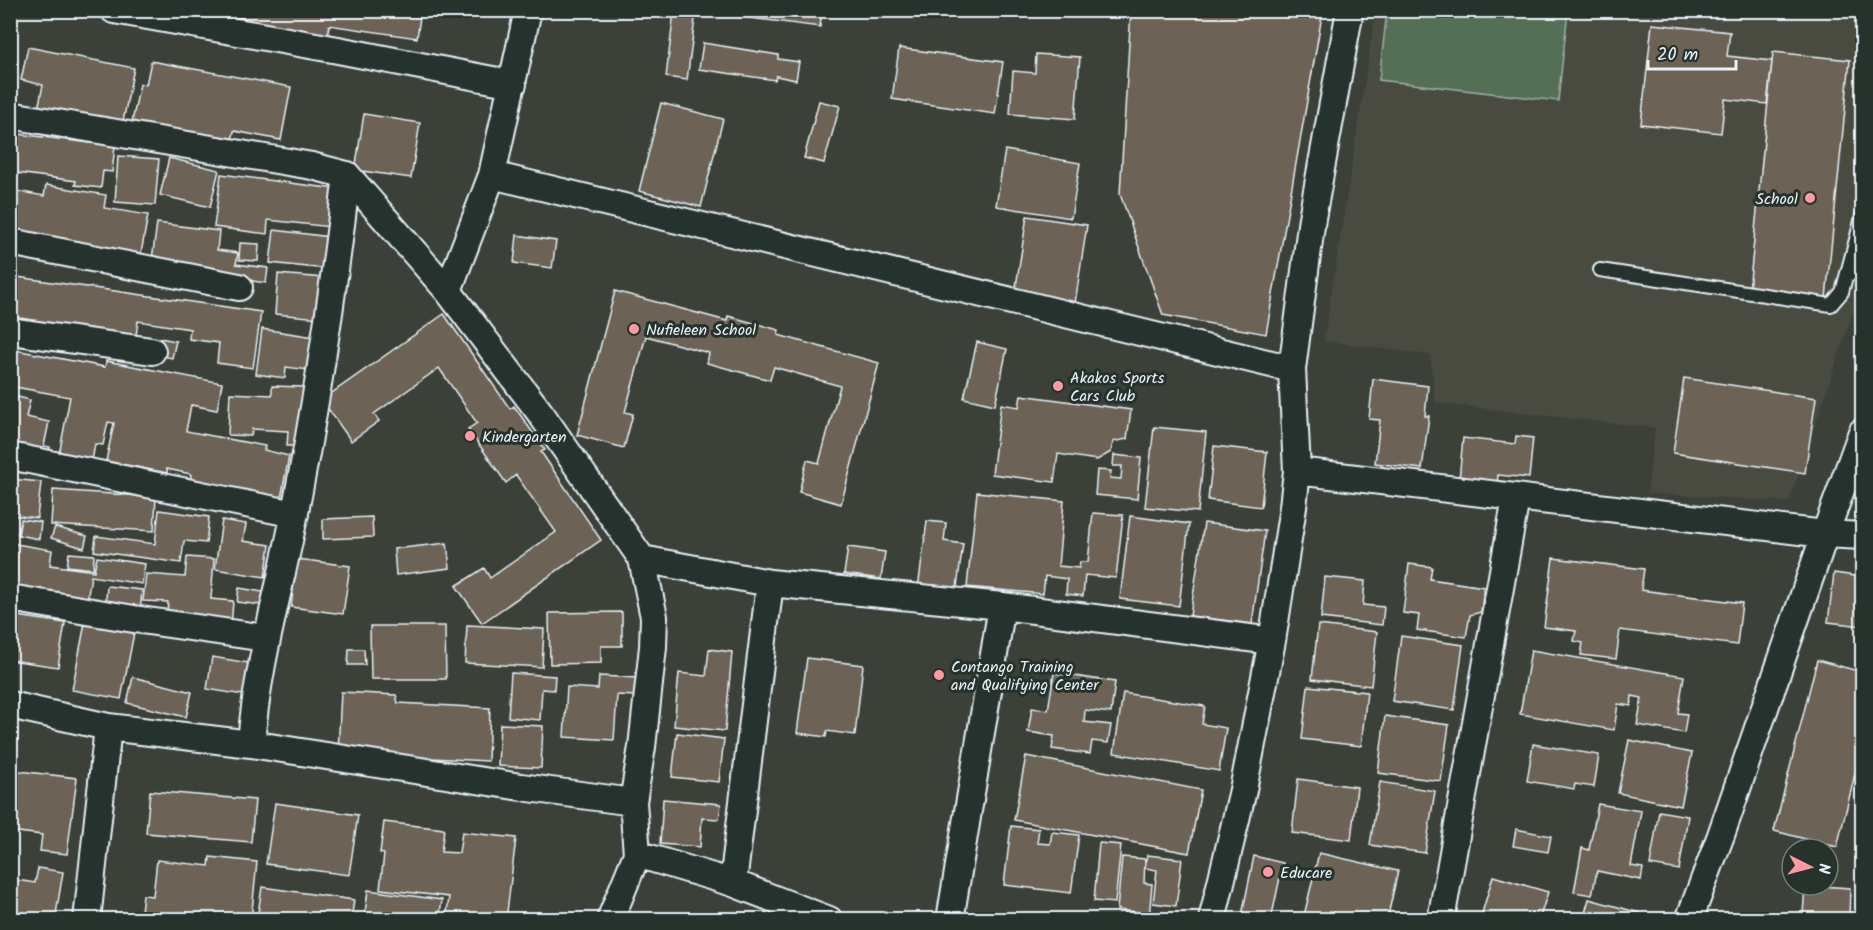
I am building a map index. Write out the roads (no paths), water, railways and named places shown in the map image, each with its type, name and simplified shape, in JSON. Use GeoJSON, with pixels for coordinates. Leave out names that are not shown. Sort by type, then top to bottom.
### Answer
{"type":"FeatureCollection","features":[{"type":"Feature","properties":{"kind":"street"},"geometry":{"type":"LineString","coordinates":[[114,10],[211,20],[338,50],[513,84]]}},
{"type":"Feature","properties":{"kind":"street"},"geometry":{"type":"LineString","coordinates":[[448,291],[492,175],[528,10]]}},
{"type":"Feature","properties":{"kind":"street"},"geometry":{"type":"LineString","coordinates":[[1212,920],[1243,790],[1272,641],[1297,471],[1293,369],[1312,218],[1350,10]]}},
{"type":"Feature","properties":{"kind":"street"},"geometry":{"type":"LineString","coordinates":[[10,115],[301,164],[346,175],[448,291],[541,414],[642,559],[654,617],[642,747],[633,802],[637,854],[610,920]]}},
{"type":"Feature","properties":{"kind":"street"},"geometry":{"type":"LineString","coordinates":[[251,744],[266,638],[295,514],[337,265],[346,175]]}},
{"type":"Feature","properties":{"kind":"street"},"geometry":{"type":"LineString","coordinates":[[492,175],[1293,369]]}},
{"type":"Feature","properties":{"kind":"street"},"geometry":{"type":"LineString","coordinates":[[10,242],[239,287]]}},
{"type":"Feature","properties":{"kind":"street"},"geometry":{"type":"LineString","coordinates":[[10,331],[152,351]]}},
{"type":"Feature","properties":{"kind":"street"},"geometry":{"type":"LineString","coordinates":[[1689,920],[1863,432]]}},
{"type":"Feature","properties":{"kind":"street"},"geometry":{"type":"LineString","coordinates":[[10,456],[295,514]]}},
{"type":"Feature","properties":{"kind":"street"},"geometry":{"type":"LineString","coordinates":[[1297,471],[1825,534],[1863,536]]}},
{"type":"Feature","properties":{"kind":"street"},"geometry":{"type":"LineString","coordinates":[[1441,920],[1516,498]]}},
{"type":"Feature","properties":{"kind":"street"},"geometry":{"type":"LineString","coordinates":[[642,559],[770,583],[1002,606],[1272,641]]}},
{"type":"Feature","properties":{"kind":"street"},"geometry":{"type":"LineString","coordinates":[[733,884],[770,583]]}},
{"type":"Feature","properties":{"kind":"street"},"geometry":{"type":"LineString","coordinates":[[10,598],[266,638]]}},
{"type":"Feature","properties":{"kind":"street"},"geometry":{"type":"LineString","coordinates":[[950,920],[1002,606]]}},
{"type":"Feature","properties":{"kind":"street"},"geometry":{"type":"LineString","coordinates":[[10,705],[108,727],[251,744],[521,787],[633,802]]}},
{"type":"Feature","properties":{"kind":"street"},"geometry":{"type":"LineString","coordinates":[[87,920],[108,727]]}},
{"type":"Feature","properties":{"kind":"street"},"geometry":{"type":"LineString","coordinates":[[637,854],[733,884],[829,920]]}},
{"type":"Feature","properties":{"kind":"lane"},"geometry":{"type":"LineString","coordinates":[[1600,270],[1831,305],[1842,292],[1863,217]]}},
{"type":"Feature","properties":{"kind":"lane"},"geometry":{"type":"LineString","coordinates":[[1848,274],[1863,273]]}},
{"type":"Feature","properties":{"kind":"place","name":"School"},"geometry":{"type":"Point","coordinates":[1810,198]}},
{"type":"Feature","properties":{"kind":"place","name":"Nufieleen School"},"geometry":{"type":"Point","coordinates":[634,329]}},
{"type":"Feature","properties":{"kind":"place","name":"Akakos Sports Cars Club"},"geometry":{"type":"Point","coordinates":[1058,386]}},
{"type":"Feature","properties":{"kind":"place","name":"Kindergarten"},"geometry":{"type":"Point","coordinates":[470,436]}},
{"type":"Feature","properties":{"kind":"place","name":"Contango Training and Qualifying Center"},"geometry":{"type":"Point","coordinates":[939,675]}},
{"type":"Feature","properties":{"kind":"place","name":"Educare"},"geometry":{"type":"Point","coordinates":[1268,872]}}]}
